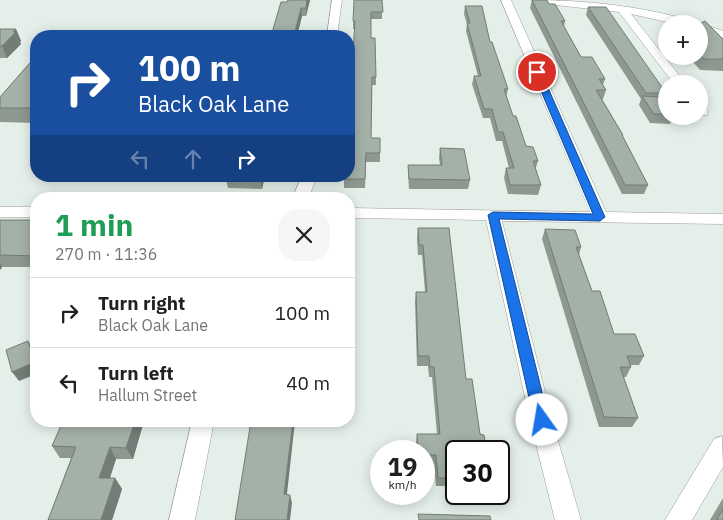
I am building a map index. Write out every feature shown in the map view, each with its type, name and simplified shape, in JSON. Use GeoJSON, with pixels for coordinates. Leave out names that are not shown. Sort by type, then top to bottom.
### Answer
{"type":"FeatureCollection","features":[{"type":"Feature","properties":{"kind":"street"},"geometry":{"type":"LineString","coordinates":[[333,30],[337,0]]}},
{"type":"Feature","properties":{"kind":"street"},"geometry":{"type":"LineString","coordinates":[[506,0],[600,217]]}},
{"type":"Feature","properties":{"kind":"street"},"geometry":{"type":"LineString","coordinates":[[537,0],[622,9],[658,17]]}},
{"type":"Feature","properties":{"kind":"street"},"geometry":{"type":"LineString","coordinates":[[622,9],[673,75]]}},
{"type":"Feature","properties":{"kind":"street"},"geometry":{"type":"LineString","coordinates":[[708,29],[723,35]]}},
{"type":"Feature","properties":{"kind":"street"},"geometry":{"type":"LineString","coordinates":[[0,212],[30,212]]}},
{"type":"Feature","properties":{"kind":"street"},"geometry":{"type":"LineString","coordinates":[[355,213],[723,219]]}},
{"type":"Feature","properties":{"kind":"street"},"geometry":{"type":"LineString","coordinates":[[493,215],[568,520]]}},
{"type":"Feature","properties":{"kind":"street"},"geometry":{"type":"LineString","coordinates":[[182,520],[202,427]]}},
{"type":"Feature","properties":{"kind":"street"},"geometry":{"type":"LineString","coordinates":[[678,520],[722,447]]}},
{"type":"Feature","properties":{"kind":"building"},"geometry":{"type":"Polygon","coordinates":[[[288,0],[307,0],[306,8],[301,8],[296,30],[273,30],[281,2],[287,2],[288,0]]]}},
{"type":"Feature","properties":{"kind":"building"},"geometry":{"type":"Polygon","coordinates":[[[354,0],[382,0],[383,12],[371,12],[371,38],[375,38],[376,77],[372,77],[371,138],[380,138],[380,153],[366,153],[365,179],[355,179],[355,21],[353,21],[354,0]]]}},
{"type":"Feature","properties":{"kind":"building"},"geometry":{"type":"Polygon","coordinates":[[[532,0],[547,0],[549,4],[555,4],[565,21],[561,21],[581,57],[592,57],[605,79],[599,79],[606,90],[596,90],[623,135],[648,185],[625,185],[532,0]]]}},
{"type":"Feature","properties":{"kind":"building"},"geometry":{"type":"Polygon","coordinates":[[[465,6],[482,6],[490,42],[492,42],[508,89],[504,89],[526,146],[533,147],[538,161],[533,161],[541,185],[510,185],[506,168],[514,168],[503,132],[498,132],[492,109],[484,109],[474,76],[481,76],[467,23],[470,23],[465,6]]]}},
{"type":"Feature","properties":{"kind":"building"},"geometry":{"type":"Polygon","coordinates":[[[588,7],[606,7],[658,82],[658,93],[646,93],[588,7]]]}},
{"type":"Feature","properties":{"kind":"building"},"geometry":{"type":"Polygon","coordinates":[[[708,24],[723,39],[723,59],[708,59],[708,24]]]}},
{"type":"Feature","properties":{"kind":"building"},"geometry":{"type":"Polygon","coordinates":[[[0,29],[16,29],[13,32],[16,32],[2,46],[0,46],[0,29]]]}},
{"type":"Feature","properties":{"kind":"building"},"geometry":{"type":"Polygon","coordinates":[[[30,63],[30,108],[0,108],[0,97],[30,63]]]}},
{"type":"Feature","properties":{"kind":"building"},"geometry":{"type":"Polygon","coordinates":[[[642,96],[658,97],[658,114],[654,114],[642,96]]]}},
{"type":"Feature","properties":{"kind":"building"},"geometry":{"type":"Polygon","coordinates":[[[440,148],[464,149],[470,180],[409,179],[408,165],[442,165],[440,148]]]}},
{"type":"Feature","properties":{"kind":"building"},"geometry":{"type":"Polygon","coordinates":[[[0,220],[30,220],[30,256],[0,255],[0,220]]]}},
{"type":"Feature","properties":{"kind":"building"},"geometry":{"type":"Polygon","coordinates":[[[418,228],[449,228],[466,379],[472,379],[480,434],[484,435],[485,440],[445,440],[445,478],[438,478],[435,440],[417,440],[417,434],[440,434],[434,367],[430,367],[429,356],[418,356],[416,292],[427,292],[423,245],[419,245],[418,228]]]}},
{"type":"Feature","properties":{"kind":"building"},"geometry":{"type":"Polygon","coordinates":[[[545,229],[575,230],[581,247],[576,247],[592,291],[600,291],[614,334],[635,334],[644,356],[627,356],[631,367],[620,367],[638,418],[604,417],[545,229]]]}},
{"type":"Feature","properties":{"kind":"building"},"geometry":{"type":"Polygon","coordinates":[[[28,341],[30,364],[12,372],[6,350],[28,341]]]}},
{"type":"Feature","properties":{"kind":"building"},"geometry":{"type":"Polygon","coordinates":[[[60,427],[133,427],[126,448],[110,447],[99,478],[115,478],[101,520],[48,520],[76,447],[52,446],[60,427]]]}},
{"type":"Feature","properties":{"kind":"building"},"geometry":{"type":"Polygon","coordinates":[[[250,427],[292,427],[284,494],[290,495],[287,520],[235,520],[250,427]]]}},
{"type":"Feature","properties":{"kind":"building"},"geometry":{"type":"Polygon","coordinates":[[[723,509],[723,520],[717,520],[723,509]]]}},
{"type":"Feature","properties":{"kind":"building"},"geometry":{"type":"Polygon","coordinates":[[[418,514],[490,516],[491,520],[419,520],[418,514]]]}},
{"type":"Feature","properties":{"kind":"route"},"geometry":{"type":"LineString","coordinates":[[537,72],[600,217],[493,215],[542,420]]}}]}
